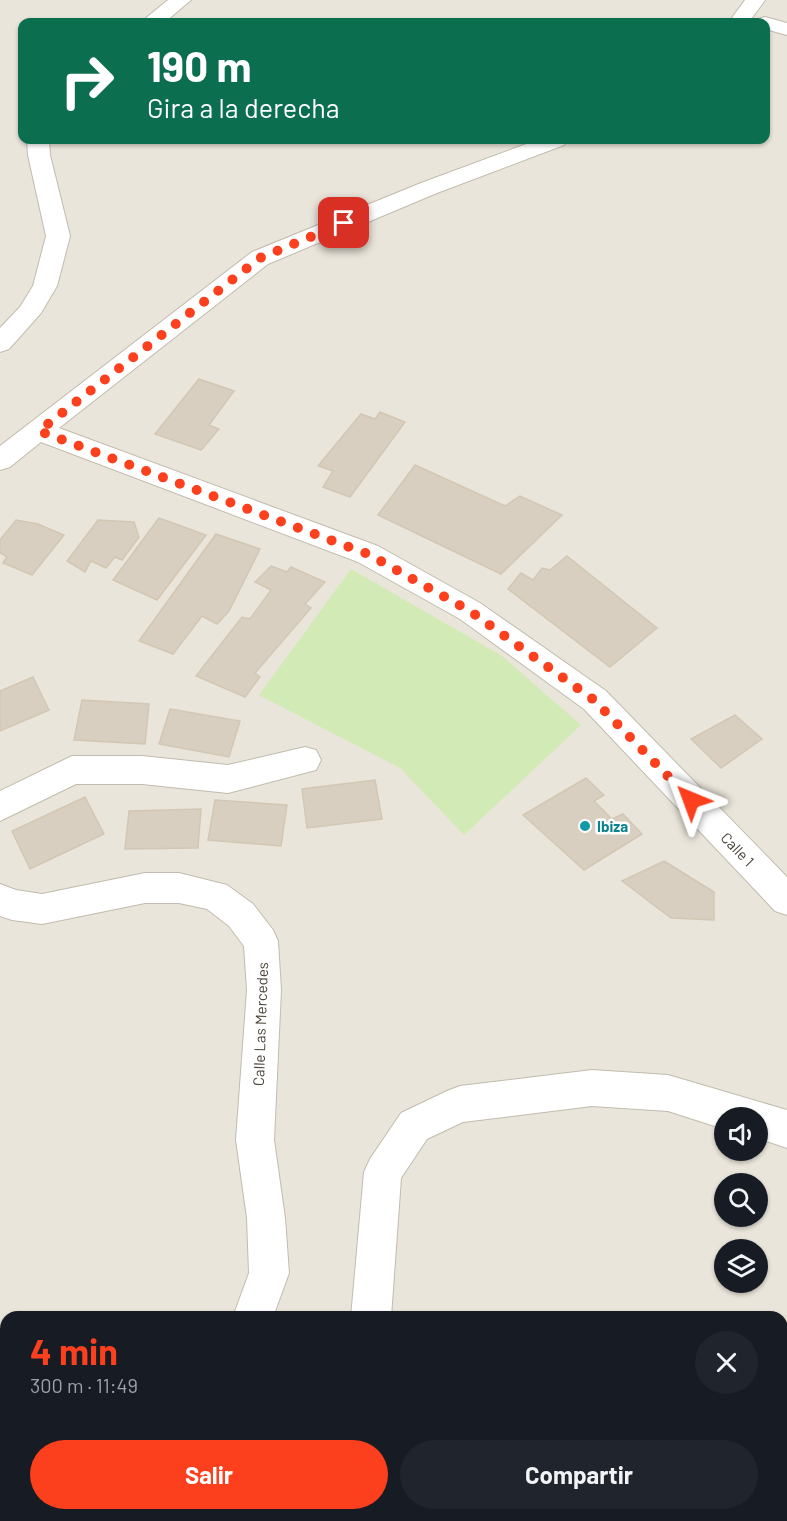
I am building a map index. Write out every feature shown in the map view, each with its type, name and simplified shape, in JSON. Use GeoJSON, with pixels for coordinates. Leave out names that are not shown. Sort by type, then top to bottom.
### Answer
{"type":"FeatureCollection","features":[{"type":"Feature","properties":{"kind":"street"},"geometry":{"type":"LineString","coordinates":[[158,18],[181,0]]}},
{"type":"Feature","properties":{"kind":"street"},"geometry":{"type":"LineString","coordinates":[[742,18],[755,0]]}},
{"type":"Feature","properties":{"kind":"street"},"geometry":{"type":"LineString","coordinates":[[770,25],[787,29]]}},
{"type":"Feature","properties":{"kind":"street"},"geometry":{"type":"LineString","coordinates":[[0,343],[29,313],[45,285],[58,236],[38,144]]}},
{"type":"Feature","properties":{"kind":"street"},"geometry":{"type":"LineString","coordinates":[[0,460],[260,258],[429,188],[545,144]]}},
{"type":"Feature","properties":{"kind":"street","name":"Calle 1"},"geometry":{"type":"LineString","coordinates":[[39,431],[368,554],[470,611],[594,700],[787,900]]}},
{"type":"Feature","properties":{"kind":"street"},"geometry":{"type":"LineString","coordinates":[[0,807],[72,770],[142,770],[228,779],[306,760]]}},
{"type":"Feature","properties":{"kind":"street","name":"Calle Las Mercedes"},"geometry":{"type":"LineString","coordinates":[[0,899],[12,905],[42,909],[145,888],[179,888],[215,896],[241,915],[261,941],[264,990],[255,1140],[266,1218],[269,1273],[255,1311]]}},
{"type":"Feature","properties":{"kind":"street"},"geometry":{"type":"LineString","coordinates":[[372,1311],[382,1172],[414,1126],[460,1104],[592,1088],[668,1093],[714,1107]]}},
{"type":"Feature","properties":{"kind":"street"},"geometry":{"type":"LineString","coordinates":[[768,1123],[787,1129]]}},
{"type":"Feature","properties":{"kind":"shaded area"},"geometry":{"type":"Polygon","coordinates":[[[0,0],[787,0],[787,1311],[0,1311],[0,0]]]}},
{"type":"Feature","properties":{"kind":"green space"},"geometry":{"type":"Polygon","coordinates":[[[351,569],[502,656],[581,725],[464,835],[400,768],[259,695],[351,569]]]}},
{"type":"Feature","properties":{"kind":"building"},"geometry":{"type":"Polygon","coordinates":[[[199,379],[234,391],[209,425],[219,429],[201,450],[155,434],[199,379]]]}},
{"type":"Feature","properties":{"kind":"building"},"geometry":{"type":"Polygon","coordinates":[[[380,412],[405,422],[350,497],[323,487],[333,471],[318,466],[361,414],[375,419],[380,412]]]}},
{"type":"Feature","properties":{"kind":"building"},"geometry":{"type":"Polygon","coordinates":[[[415,465],[505,506],[520,496],[562,515],[501,574],[378,515],[415,465]]]}},
{"type":"Feature","properties":{"kind":"building"},"geometry":{"type":"Polygon","coordinates":[[[159,518],[206,535],[157,600],[113,580],[159,518]]]}},
{"type":"Feature","properties":{"kind":"building"},"geometry":{"type":"Polygon","coordinates":[[[16,520],[38,524],[64,535],[32,575],[3,563],[7,557],[0,553],[0,540],[16,520]]]}},
{"type":"Feature","properties":{"kind":"building"},"geometry":{"type":"Polygon","coordinates":[[[98,520],[134,522],[139,537],[122,560],[115,557],[106,568],[91,561],[85,572],[67,561],[98,520]]]}},
{"type":"Feature","properties":{"kind":"building"},"geometry":{"type":"Polygon","coordinates":[[[216,534],[260,549],[229,611],[217,624],[202,616],[173,654],[139,641],[216,534]]]}},
{"type":"Feature","properties":{"kind":"building"},"geometry":{"type":"Polygon","coordinates":[[[567,556],[657,628],[610,667],[508,589],[521,573],[533,580],[542,568],[550,570],[567,556]]]}},
{"type":"Feature","properties":{"kind":"building"},"geometry":{"type":"Polygon","coordinates":[[[271,566],[287,572],[291,567],[325,582],[305,604],[311,608],[255,673],[260,677],[245,697],[196,676],[242,617],[250,619],[271,590],[255,582],[271,566]]]}},
{"type":"Feature","properties":{"kind":"building"},"geometry":{"type":"Polygon","coordinates":[[[33,677],[49,710],[0,731],[0,691],[33,677]]]}},
{"type":"Feature","properties":{"kind":"building"},"geometry":{"type":"Polygon","coordinates":[[[82,700],[149,704],[145,744],[74,740],[82,700]]]}},
{"type":"Feature","properties":{"kind":"building"},"geometry":{"type":"Polygon","coordinates":[[[170,709],[240,721],[229,757],[159,744],[170,709]]]}},
{"type":"Feature","properties":{"kind":"building"},"geometry":{"type":"Polygon","coordinates":[[[735,715],[762,739],[721,768],[691,739],[735,715]]]}},
{"type":"Feature","properties":{"kind":"building","name":"Ibiza"},"geometry":{"type":"Polygon","coordinates":[[[586,778],[604,795],[594,801],[612,819],[623,814],[642,834],[584,870],[523,815],[586,778]]]}},
{"type":"Feature","properties":{"kind":"building"},"geometry":{"type":"Polygon","coordinates":[[[375,780],[382,819],[307,828],[302,789],[375,780]]]}},
{"type":"Feature","properties":{"kind":"building"},"geometry":{"type":"Polygon","coordinates":[[[85,797],[104,834],[30,869],[12,831],[85,797]]]}},
{"type":"Feature","properties":{"kind":"building"},"geometry":{"type":"Polygon","coordinates":[[[215,800],[287,805],[281,846],[208,840],[215,800]]]}},
{"type":"Feature","properties":{"kind":"building"},"geometry":{"type":"Polygon","coordinates":[[[201,809],[198,848],[125,849],[129,811],[201,809]]]}},
{"type":"Feature","properties":{"kind":"building"},"geometry":{"type":"Polygon","coordinates":[[[664,861],[714,892],[714,920],[671,918],[622,881],[664,861]]]}},
{"type":"Feature","properties":{"kind":"place","name":"Ibiza"},"geometry":{"type":"Point","coordinates":[585,826]}},
{"type":"Feature","properties":{"kind":"route"},"geometry":{"type":"LineString","coordinates":[[344,223],[260,258],[39,431],[368,554],[470,611],[594,700],[691,800]]}}]}
